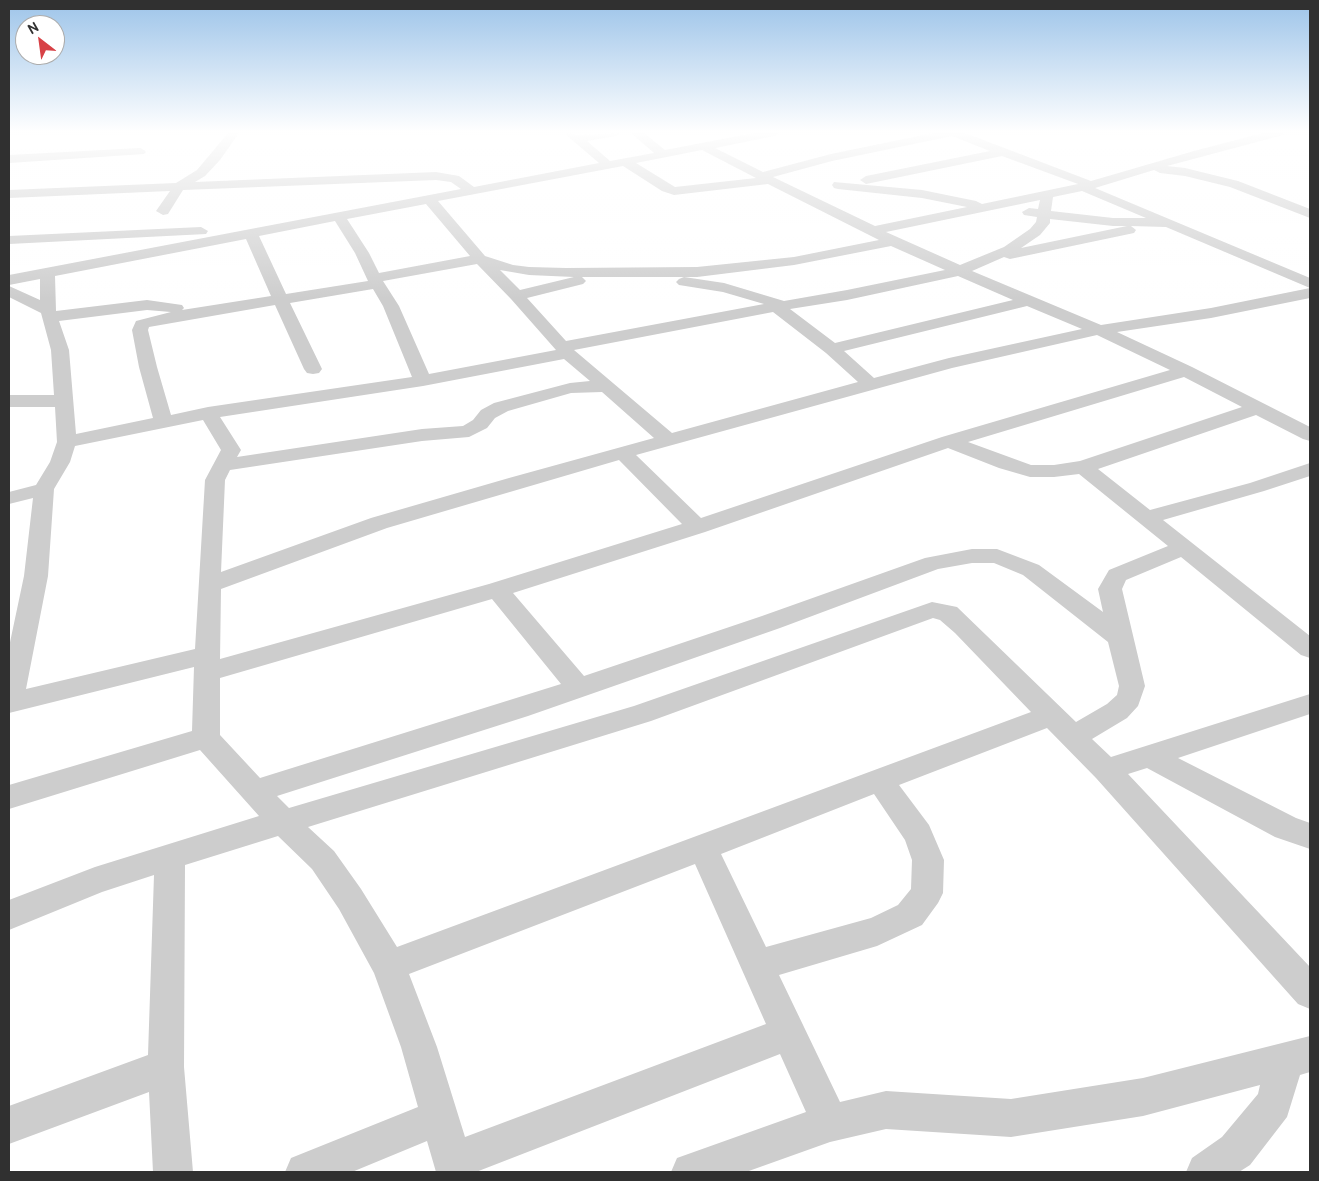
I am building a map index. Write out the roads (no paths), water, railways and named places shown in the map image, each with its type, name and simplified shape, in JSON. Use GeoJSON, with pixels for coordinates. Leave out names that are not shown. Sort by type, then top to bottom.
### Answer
{"type":"FeatureCollection","features":[{"type":"Feature","properties":{"kind":"street"},"geometry":{"type":"LineString","coordinates":[[9,194],[133,188]]}},
{"type":"Feature","properties":{"kind":"street"},"geometry":{"type":"LineString","coordinates":[[135,188],[158,208],[186,228],[197,231]]}},
{"type":"Feature","properties":{"kind":"street"},"geometry":{"type":"LineString","coordinates":[[158,208],[178,188]]}},
{"type":"Feature","properties":{"kind":"street"},"geometry":{"type":"LineString","coordinates":[[9,280],[483,188]]}},
{"type":"Feature","properties":{"kind":"street"},"geometry":{"type":"LineString","coordinates":[[666,188],[674,191],[694,188]]}},
{"type":"Feature","properties":{"kind":"street"},"geometry":{"type":"LineString","coordinates":[[786,188],[899,244],[1099,330],[1186,371],[1310,435]]}},
{"type":"Feature","properties":{"kind":"street"},"geometry":{"type":"LineString","coordinates":[[798,194],[824,188]]}},
{"type":"Feature","properties":{"kind":"street"},"geometry":{"type":"LineString","coordinates":[[867,188],[931,195],[982,207],[1094,220],[1164,223]]}},
{"type":"Feature","properties":{"kind":"street"},"geometry":{"type":"LineString","coordinates":[[873,231],[1076,188]]}},
{"type":"Feature","properties":{"kind":"street"},"geometry":{"type":"LineString","coordinates":[[1091,188],[1164,223],[1310,283]]}},
{"type":"Feature","properties":{"kind":"street"},"geometry":{"type":"LineString","coordinates":[[1244,188],[1310,214]]}},
{"type":"Feature","properties":{"kind":"street"},"geometry":{"type":"LineString","coordinates":[[67,442],[208,413],[423,381],[779,305],[847,295],[959,271],[1009,250],[1040,228],[1043,222],[1047,194]]}},
{"type":"Feature","properties":{"kind":"street"},"geometry":{"type":"LineString","coordinates":[[429,199],[480,258],[565,350],[668,440]]}},
{"type":"Feature","properties":{"kind":"street"},"geometry":{"type":"LineString","coordinates":[[158,208],[166,250]]}},
{"type":"Feature","properties":{"kind":"street"},"geometry":{"type":"LineString","coordinates":[[340,217],[362,252],[375,281],[390,306],[423,381]]}},
{"type":"Feature","properties":{"kind":"street"},"geometry":{"type":"LineString","coordinates":[[164,422],[148,367],[140,330],[142,324],[153,320],[281,300],[480,258],[511,269],[529,271],[689,273],[755,267],[899,244],[918,221]]}},
{"type":"Feature","properties":{"kind":"street"},"geometry":{"type":"LineString","coordinates":[[993,258],[1164,223]]}},
{"type":"Feature","properties":{"kind":"street"},"geometry":{"type":"LineString","coordinates":[[9,240],[197,231],[268,230]]}},
{"type":"Feature","properties":{"kind":"street"},"geometry":{"type":"LineString","coordinates":[[251,233],[313,369]]}},
{"type":"Feature","properties":{"kind":"street"},"geometry":{"type":"LineString","coordinates":[[517,296],[614,272]]}},
{"type":"Feature","properties":{"kind":"street"},"geometry":{"type":"LineString","coordinates":[[47,273],[50,314],[60,350],[67,442],[60,462],[44,489],[36,576],[9,703],[208,663],[497,590],[697,527],[949,441],[1186,371]]}},
{"type":"Feature","properties":{"kind":"street"},"geometry":{"type":"LineString","coordinates":[[648,273],[680,282],[724,288],[779,305],[832,349],[871,385]]}},
{"type":"Feature","properties":{"kind":"street"},"geometry":{"type":"LineString","coordinates":[[9,291],[50,314],[147,306],[209,312]]}},
{"type":"Feature","properties":{"kind":"street"},"geometry":{"type":"LineString","coordinates":[[209,585],[379,524],[516,482],[949,363],[1099,330],[1211,312],[1310,293]]}},
{"type":"Feature","properties":{"kind":"street"},"geometry":{"type":"LineString","coordinates":[[832,349],[1028,301]]}},
{"type":"Feature","properties":{"kind":"street"},"geometry":{"type":"LineString","coordinates":[[225,464],[422,435],[469,431],[480,424],[488,414],[501,407],[570,388],[605,386]]}},
{"type":"Feature","properties":{"kind":"street"},"geometry":{"type":"LineString","coordinates":[[9,401],[64,401]]}},
{"type":"Feature","properties":{"kind":"street"},"geometry":{"type":"LineString","coordinates":[[949,441],[1006,464],[1030,471],[1083,467],[1257,408]]}},
{"type":"Feature","properties":{"kind":"street"},"geometry":{"type":"LineString","coordinates":[[208,413],[231,450],[215,480],[209,585],[206,738],[284,823],[323,860],[350,899],[389,966],[419,1047],[454,1166],[788,1033]]}},
{"type":"Feature","properties":{"kind":"street"},"geometry":{"type":"LineString","coordinates":[[623,453],[697,527]]}},
{"type":"Feature","properties":{"kind":"street"},"geometry":{"type":"LineString","coordinates":[[1083,467],[1310,649]]}},
{"type":"Feature","properties":{"kind":"street"},"geometry":{"type":"LineString","coordinates":[[1146,518],[1257,487],[1310,469]]}},
{"type":"Feature","properties":{"kind":"street"},"geometry":{"type":"LineString","coordinates":[[9,498],[44,489]]}},
{"type":"Feature","properties":{"kind":"street"},"geometry":{"type":"LineString","coordinates":[[1073,737],[1117,712],[1129,699],[1132,686],[1110,590],[1117,574],[1184,548]]}},
{"type":"Feature","properties":{"kind":"street"},"geometry":{"type":"LineString","coordinates":[[255,791],[518,709],[771,622],[933,563],[972,556],[997,556],[1032,570],[1120,638]]}},
{"type":"Feature","properties":{"kind":"street"},"geometry":{"type":"LineString","coordinates":[[497,590],[579,688]]}},
{"type":"Feature","properties":{"kind":"street"},"geometry":{"type":"LineString","coordinates":[[9,915],[95,881],[170,856],[641,714],[932,610],[948,613],[964,627],[1106,770],[1310,992]]}},
{"type":"Feature","properties":{"kind":"street"},"geometry":{"type":"LineString","coordinates":[[1106,770],[1310,704]]}},
{"type":"Feature","properties":{"kind":"street"},"geometry":{"type":"LineString","coordinates":[[389,966],[1051,715]]}},
{"type":"Feature","properties":{"kind":"street"},"geometry":{"type":"LineString","coordinates":[[9,797],[206,738]]}},
{"type":"Feature","properties":{"kind":"street"},"geometry":{"type":"LineString","coordinates":[[1149,756],[1286,828],[1310,836]]}},
{"type":"Feature","properties":{"kind":"street"},"geometry":{"type":"LineString","coordinates":[[756,966],[877,931],[910,915],[927,893],[928,860],[918,834],[880,780]]}},
{"type":"Feature","properties":{"kind":"street"},"geometry":{"type":"LineString","coordinates":[[703,848],[830,1123]]}},
{"type":"Feature","properties":{"kind":"street"},"geometry":{"type":"LineString","coordinates":[[170,856],[166,1067],[173,1172]]}},
{"type":"Feature","properties":{"kind":"street"},"geometry":{"type":"LineString","coordinates":[[690,1172],[830,1123],[886,1110],[1011,1118],[1143,1098],[1298,1057]]}},
{"type":"Feature","properties":{"kind":"street"},"geometry":{"type":"LineString","coordinates":[[1206,1172],[1236,1151],[1274,1104],[1298,1057]]}},
{"type":"Feature","properties":{"kind":"street"},"geometry":{"type":"LineString","coordinates":[[9,1125],[166,1067]]}},
{"type":"Feature","properties":{"kind":"street"},"geometry":{"type":"LineString","coordinates":[[305,1172],[439,1117]]}}]}
